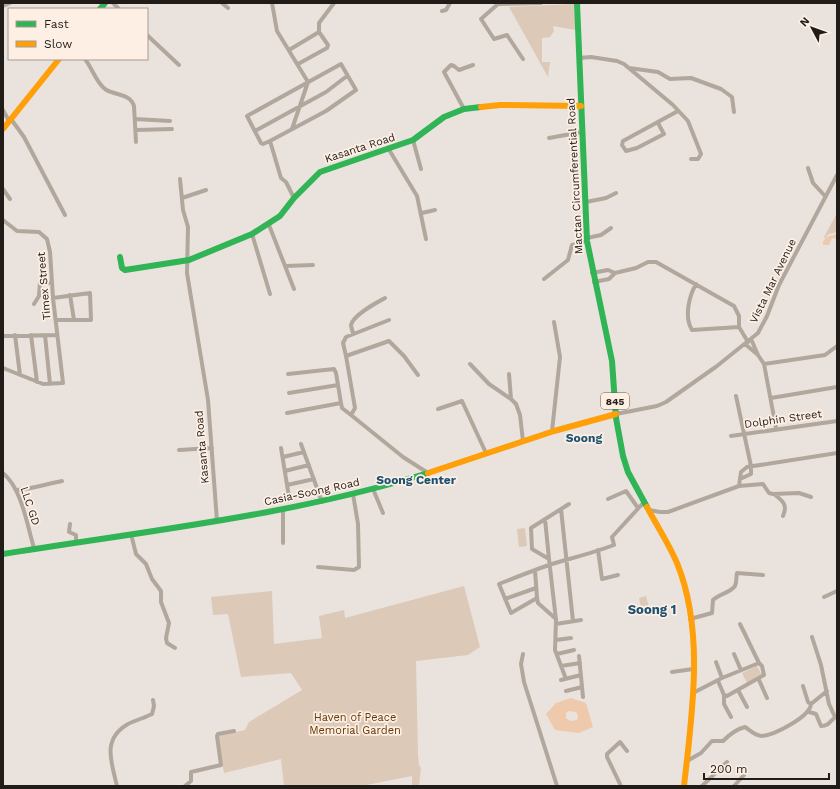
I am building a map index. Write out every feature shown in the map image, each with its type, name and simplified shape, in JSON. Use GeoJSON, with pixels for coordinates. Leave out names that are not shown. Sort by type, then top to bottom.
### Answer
{"type":"FeatureCollection","features":[{"type":"Feature","properties":{"kind":"street"},"geometry":{"type":"LineString","coordinates":[[3,6],[10,3]]}},
{"type":"Feature","properties":{"kind":"street"},"geometry":{"type":"LineString","coordinates":[[222,3],[228,8]]}},
{"type":"Feature","properties":{"kind":"street"},"geometry":{"type":"LineString","coordinates":[[272,3],[277,31],[308,82],[292,129]]}},
{"type":"Feature","properties":{"kind":"street"},"geometry":{"type":"LineString","coordinates":[[298,64],[328,47],[319,32],[319,23],[334,3]]}},
{"type":"Feature","properties":{"kind":"street"},"geometry":{"type":"LineString","coordinates":[[442,11],[446,10],[450,3]]}},
{"type":"Feature","properties":{"kind":"street"},"geometry":{"type":"LineString","coordinates":[[523,59],[507,35],[494,39],[482,20],[482,17],[498,4],[541,3]]}},
{"type":"Feature","properties":{"kind":"street","name":"Mactan Circumferential Road"},"geometry":{"type":"LineString","coordinates":[[577,3],[587,239],[592,273],[612,362],[616,414],[623,456],[628,472],[672,552],[683,578],[689,619],[694,685],[684,786]]}},
{"type":"Feature","properties":{"kind":"street"},"geometry":{"type":"LineString","coordinates":[[289,50],[319,32]]}},
{"type":"Feature","properties":{"kind":"street"},"geometry":{"type":"LineString","coordinates":[[148,36],[179,65]]}},
{"type":"Feature","properties":{"kind":"street"},"geometry":{"type":"LineString","coordinates":[[579,58],[617,61],[629,68],[673,105],[690,124],[701,154],[698,159],[691,159]]}},
{"type":"Feature","properties":{"kind":"street"},"geometry":{"type":"LineString","coordinates":[[3,129],[58,60]]}},
{"type":"Feature","properties":{"kind":"street"},"geometry":{"type":"LineString","coordinates":[[86,60],[101,85],[106,90],[127,97],[133,101],[136,142]]}},
{"type":"Feature","properties":{"kind":"street"},"geometry":{"type":"LineString","coordinates":[[341,64],[356,90],[326,111],[270,142],[263,144],[248,116],[308,82],[341,64]]}},
{"type":"Feature","properties":{"kind":"street"},"geometry":{"type":"LineString","coordinates":[[464,109],[444,72],[451,65],[459,70],[474,65]]}},
{"type":"Feature","properties":{"kind":"street"},"geometry":{"type":"LineString","coordinates":[[629,68],[658,72],[670,79],[691,78],[721,89],[732,97],[734,112]]}},
{"type":"Feature","properties":{"kind":"street"},"geometry":{"type":"LineString","coordinates":[[255,131],[326,92],[347,76]]}},
{"type":"Feature","properties":{"kind":"street","name":"Kasanta Road"},"geometry":{"type":"LineString","coordinates":[[218,521],[212,448],[198,332],[187,273],[188,260],[252,234],[269,225],[280,216],[294,198],[320,172],[413,140],[444,117],[464,109],[500,105],[582,106]]}},
{"type":"Feature","properties":{"kind":"street"},"geometry":{"type":"LineString","coordinates":[[3,110],[24,137],[65,215]]}},
{"type":"Feature","properties":{"kind":"street"},"geometry":{"type":"LineString","coordinates":[[658,123],[664,134],[637,148],[626,151],[623,148],[623,141],[678,111]]}},
{"type":"Feature","properties":{"kind":"street"},"geometry":{"type":"LineString","coordinates":[[135,119],[170,121]]}},
{"type":"Feature","properties":{"kind":"street"},"geometry":{"type":"LineString","coordinates":[[136,130],[172,129]]}},
{"type":"Feature","properties":{"kind":"street"},"geometry":{"type":"LineString","coordinates":[[549,138],[582,132]]}},
{"type":"Feature","properties":{"kind":"street"},"geometry":{"type":"LineString","coordinates":[[413,140],[421,169]]}},
{"type":"Feature","properties":{"kind":"street"},"geometry":{"type":"LineString","coordinates":[[270,142],[282,178],[286,182],[294,198]]}},
{"type":"Feature","properties":{"kind":"street"},"geometry":{"type":"LineString","coordinates":[[388,148],[417,196],[422,213],[426,239]]}},
{"type":"Feature","properties":{"kind":"street"},"geometry":{"type":"LineString","coordinates":[[808,168],[813,183],[825,196]]}},
{"type":"Feature","properties":{"kind":"street","name":"Vista Mar Avenue"},"geometry":{"type":"LineString","coordinates":[[616,414],[657,406],[666,402],[748,342],[761,328],[779,286],[837,175]]}},
{"type":"Feature","properties":{"kind":"street"},"geometry":{"type":"LineString","coordinates":[[120,257],[122,268],[125,270],[188,260],[188,227],[180,179]]}},
{"type":"Feature","properties":{"kind":"street"},"geometry":{"type":"LineString","coordinates":[[3,189],[10,198]]}},
{"type":"Feature","properties":{"kind":"street"},"geometry":{"type":"LineString","coordinates":[[182,198],[206,190]]}},
{"type":"Feature","properties":{"kind":"street"},"geometry":{"type":"LineString","coordinates":[[586,202],[606,198],[616,192]]}},
{"type":"Feature","properties":{"kind":"street"},"geometry":{"type":"LineString","coordinates":[[422,213],[435,210]]}},
{"type":"Feature","properties":{"kind":"street","name":"Timex Street"},"geometry":{"type":"LineString","coordinates":[[3,220],[17,231],[42,233],[49,246],[53,298],[63,383],[50,384]]}},
{"type":"Feature","properties":{"kind":"street"},"geometry":{"type":"LineString","coordinates":[[269,225],[294,289]]}},
{"type":"Feature","properties":{"kind":"street"},"geometry":{"type":"LineString","coordinates":[[544,279],[568,260],[572,245],[601,235],[610,228]]}},
{"type":"Feature","properties":{"kind":"street"},"geometry":{"type":"LineString","coordinates":[[252,234],[270,294]]}},
{"type":"Feature","properties":{"kind":"street"},"geometry":{"type":"LineString","coordinates":[[594,282],[609,279],[615,273],[636,268],[648,262],[656,262],[734,306],[739,316],[739,328],[764,364],[776,428]]}},
{"type":"Feature","properties":{"kind":"street"},"geometry":{"type":"LineString","coordinates":[[286,266],[313,265]]}},
{"type":"Feature","properties":{"kind":"street"},"geometry":{"type":"LineString","coordinates":[[592,273],[608,270],[615,273]]}},
{"type":"Feature","properties":{"kind":"street"},"geometry":{"type":"LineString","coordinates":[[34,304],[39,296],[40,282],[52,283]]}},
{"type":"Feature","properties":{"kind":"street"},"geometry":{"type":"LineString","coordinates":[[696,284],[688,300],[690,326],[692,330],[739,328]]}},
{"type":"Feature","properties":{"kind":"street"},"geometry":{"type":"LineString","coordinates":[[53,298],[90,292],[91,320],[56,320]]}},
{"type":"Feature","properties":{"kind":"street"},"geometry":{"type":"LineString","coordinates":[[70,295],[74,320]]}},
{"type":"Feature","properties":{"kind":"street"},"geometry":{"type":"LineString","coordinates":[[353,334],[351,326],[353,321],[360,314],[384,298]]}},
{"type":"Feature","properties":{"kind":"street"},"geometry":{"type":"LineString","coordinates":[[351,415],[355,408],[344,343],[346,337],[389,320]]}},
{"type":"Feature","properties":{"kind":"street"},"geometry":{"type":"LineString","coordinates":[[552,431],[560,358],[554,322]]}},
{"type":"Feature","properties":{"kind":"street"},"geometry":{"type":"LineString","coordinates":[[15,335],[20,375]]}},
{"type":"Feature","properties":{"kind":"street"},"geometry":{"type":"LineString","coordinates":[[31,335],[37,382]]}},
{"type":"Feature","properties":{"kind":"street"},"geometry":{"type":"LineString","coordinates":[[3,368],[37,382],[50,384],[45,335]]}},
{"type":"Feature","properties":{"kind":"street"},"geometry":{"type":"LineString","coordinates":[[3,336],[57,335]]}},
{"type":"Feature","properties":{"kind":"street"},"geometry":{"type":"LineString","coordinates":[[346,356],[389,341],[404,356],[418,375]]}},
{"type":"Feature","properties":{"kind":"street"},"geometry":{"type":"LineString","coordinates":[[748,342],[758,355]]}},
{"type":"Feature","properties":{"kind":"street"},"geometry":{"type":"LineString","coordinates":[[764,364],[825,355],[837,346]]}},
{"type":"Feature","properties":{"kind":"street"},"geometry":{"type":"LineString","coordinates":[[470,364],[489,384],[512,398],[520,415],[523,441]]}},
{"type":"Feature","properties":{"kind":"street"},"geometry":{"type":"LineString","coordinates":[[288,374],[332,369],[336,373],[342,408],[403,456],[428,473]]}},
{"type":"Feature","properties":{"kind":"street"},"geometry":{"type":"LineString","coordinates":[[509,374],[512,398]]}},
{"type":"Feature","properties":{"kind":"street"},"geometry":{"type":"LineString","coordinates":[[289,393],[338,385]]}},
{"type":"Feature","properties":{"kind":"street"},"geometry":{"type":"LineString","coordinates":[[771,398],[837,388]]}},
{"type":"Feature","properties":{"kind":"street"},"geometry":{"type":"LineString","coordinates":[[736,396],[751,466],[751,474],[740,479]]}},
{"type":"Feature","properties":{"kind":"street"},"geometry":{"type":"LineString","coordinates":[[438,409],[462,401],[486,453]]}},
{"type":"Feature","properties":{"kind":"street"},"geometry":{"type":"LineString","coordinates":[[287,413],[341,403]]}},
{"type":"Feature","properties":{"kind":"street","name":"Casia-Soong Road"},"geometry":{"type":"LineString","coordinates":[[3,554],[34,548],[218,521],[322,502],[428,473],[552,431],[616,414]]}},
{"type":"Feature","properties":{"kind":"street","name":"Dolphin Street"},"geometry":{"type":"LineString","coordinates":[[731,436],[776,428],[837,421]]}},
{"type":"Feature","properties":{"kind":"street"},"geometry":{"type":"LineString","coordinates":[[301,444],[322,502]]}},
{"type":"Feature","properties":{"kind":"street"},"geometry":{"type":"LineString","coordinates":[[179,450],[212,448]]}},
{"type":"Feature","properties":{"kind":"street"},"geometry":{"type":"LineString","coordinates":[[281,448],[289,495],[291,498],[319,493]]}},
{"type":"Feature","properties":{"kind":"street"},"geometry":{"type":"LineString","coordinates":[[283,457],[304,452]]}},
{"type":"Feature","properties":{"kind":"street"},"geometry":{"type":"LineString","coordinates":[[739,486],[743,469],[751,466],[837,453]]}},
{"type":"Feature","properties":{"kind":"street"},"geometry":{"type":"LineString","coordinates":[[285,471],[309,465]]}},
{"type":"Feature","properties":{"kind":"street","name":"LLC GD"},"geometry":{"type":"LineString","coordinates":[[3,473],[11,480],[16,490],[34,548]]}},
{"type":"Feature","properties":{"kind":"street"},"geometry":{"type":"LineString","coordinates":[[288,485],[314,479]]}},
{"type":"Feature","properties":{"kind":"street"},"geometry":{"type":"LineString","coordinates":[[16,490],[32,489],[62,481]]}},
{"type":"Feature","properties":{"kind":"street"},"geometry":{"type":"LineString","coordinates":[[649,510],[668,512],[739,486],[763,484],[769,493],[773,494],[785,503],[786,506],[783,516]]}},
{"type":"Feature","properties":{"kind":"street"},"geometry":{"type":"LineString","coordinates":[[373,489],[383,513]]}},
{"type":"Feature","properties":{"kind":"street"},"geometry":{"type":"LineString","coordinates":[[608,499],[626,491],[638,508]]}},
{"type":"Feature","properties":{"kind":"street"},"geometry":{"type":"LineString","coordinates":[[773,494],[799,493],[811,497]]}},
{"type":"Feature","properties":{"kind":"street"},"geometry":{"type":"LineString","coordinates":[[318,567],[354,570],[359,567],[358,524],[353,494]]}},
{"type":"Feature","properties":{"kind":"street"},"geometry":{"type":"LineString","coordinates":[[537,598],[511,613],[500,584],[535,570],[614,545],[612,537],[644,501]]}},
{"type":"Feature","properties":{"kind":"street"},"geometry":{"type":"LineString","coordinates":[[549,559],[532,547],[531,528],[569,504]]}},
{"type":"Feature","properties":{"kind":"street"},"geometry":{"type":"LineString","coordinates":[[283,509],[283,543]]}},
{"type":"Feature","properties":{"kind":"street"},"geometry":{"type":"LineString","coordinates":[[561,509],[573,621]]}},
{"type":"Feature","properties":{"kind":"street"},"geometry":{"type":"LineString","coordinates":[[545,519],[556,622],[557,654],[563,679],[581,675]]}},
{"type":"Feature","properties":{"kind":"street"},"geometry":{"type":"LineString","coordinates":[[70,524],[69,532],[76,535],[76,542]]}},
{"type":"Feature","properties":{"kind":"street"},"geometry":{"type":"LineString","coordinates":[[131,534],[136,554],[146,564],[152,579],[161,591],[161,602],[169,623],[166,638],[167,643],[175,648]]}},
{"type":"Feature","properties":{"kind":"street"},"geometry":{"type":"LineString","coordinates":[[598,550],[602,579],[618,575]]}},
{"type":"Feature","properties":{"kind":"street"},"geometry":{"type":"LineString","coordinates":[[535,570],[538,603],[556,622],[581,620]]}},
{"type":"Feature","properties":{"kind":"street"},"geometry":{"type":"LineString","coordinates":[[689,619],[712,613],[713,600],[718,595],[728,592],[734,586],[737,573],[763,575]]}},
{"type":"Feature","properties":{"kind":"street"},"geometry":{"type":"LineString","coordinates":[[505,599],[536,588]]}},
{"type":"Feature","properties":{"kind":"street"},"geometry":{"type":"LineString","coordinates":[[824,597],[837,591]]}},
{"type":"Feature","properties":{"kind":"street"},"geometry":{"type":"LineString","coordinates":[[724,695],[727,696],[763,678],[765,672],[740,624]]}},
{"type":"Feature","properties":{"kind":"street"},"geometry":{"type":"LineString","coordinates":[[809,712],[816,714],[821,726],[826,726],[831,723],[836,716],[829,704],[827,691],[812,637]]}},
{"type":"Feature","properties":{"kind":"street"},"geometry":{"type":"LineString","coordinates":[[556,640],[571,638]]}},
{"type":"Feature","properties":{"kind":"street"},"geometry":{"type":"LineString","coordinates":[[557,654],[574,650]]}},
{"type":"Feature","properties":{"kind":"street"},"geometry":{"type":"LineString","coordinates":[[524,654],[521,664],[524,682],[557,786]]}},
{"type":"Feature","properties":{"kind":"street"},"geometry":{"type":"LineString","coordinates":[[734,654],[741,670]]}},
{"type":"Feature","properties":{"kind":"street"},"geometry":{"type":"LineString","coordinates":[[579,656],[583,697]]}},
{"type":"Feature","properties":{"kind":"street"},"geometry":{"type":"LineString","coordinates":[[716,662],[722,678]]}},
{"type":"Feature","properties":{"kind":"street"},"geometry":{"type":"LineString","coordinates":[[561,666],[580,663]]}},
{"type":"Feature","properties":{"kind":"street"},"geometry":{"type":"LineString","coordinates":[[693,693],[704,686],[759,663]]}},
{"type":"Feature","properties":{"kind":"street"},"geometry":{"type":"LineString","coordinates":[[672,672],[693,669]]}},
{"type":"Feature","properties":{"kind":"street"},"geometry":{"type":"LineString","coordinates":[[718,680],[724,695],[724,704],[731,717]]}},
{"type":"Feature","properties":{"kind":"street"},"geometry":{"type":"LineString","coordinates":[[759,680],[767,698]]}},
{"type":"Feature","properties":{"kind":"street"},"geometry":{"type":"LineString","coordinates":[[694,685],[704,686]]}},
{"type":"Feature","properties":{"kind":"street"},"geometry":{"type":"LineString","coordinates":[[803,686],[808,702],[811,704]]}},
{"type":"Feature","properties":{"kind":"street"},"geometry":{"type":"LineString","coordinates":[[566,691],[582,687]]}},
{"type":"Feature","properties":{"kind":"street"},"geometry":{"type":"LineString","coordinates":[[738,690],[747,707]]}},
{"type":"Feature","properties":{"kind":"street"},"geometry":{"type":"LineString","coordinates":[[686,761],[701,753],[712,741],[723,741],[730,734],[741,728],[745,727],[754,734],[761,736],[788,726],[809,712],[811,704],[827,691]]}},
{"type":"Feature","properties":{"kind":"street"},"geometry":{"type":"LineString","coordinates":[[117,786],[111,761],[110,747],[112,737],[129,723],[152,714],[154,706],[153,700]]}},
{"type":"Feature","properties":{"kind":"street"},"geometry":{"type":"LineString","coordinates":[[185,786],[191,781],[191,772],[221,765],[217,736],[218,734],[234,731]]}},
{"type":"Feature","properties":{"kind":"street"},"geometry":{"type":"LineString","coordinates":[[621,786],[607,757],[607,754],[620,742],[627,751]]}},
{"type":"Feature","properties":{"kind":"street"},"geometry":{"type":"LineString","coordinates":[[702,786],[727,762]]}},
{"type":"Feature","properties":{"kind":"street"},"geometry":{"type":"LineString","coordinates":[[734,786],[744,775]]}},
{"type":"Feature","properties":{"kind":"green space"},"geometry":{"type":"Polygon","coordinates":[[[574,4],[576,30],[553,26],[554,31],[550,37],[542,38],[542,62],[550,62],[548,77],[509,7],[574,4]]]}},
{"type":"Feature","properties":{"kind":"green space"},"geometry":{"type":"Polygon","coordinates":[[[837,213],[837,232],[829,234],[823,239],[837,213]]]}},
{"type":"Feature","properties":{"kind":"green space"},"geometry":{"type":"Polygon","coordinates":[[[525,528],[527,546],[519,547],[517,529],[525,528]]]}},
{"type":"Feature","properties":{"kind":"green space","name":"Haven of Peace Memorial Garden"},"geometry":{"type":"Polygon","coordinates":[[[464,586],[480,647],[468,655],[416,661],[418,755],[419,765],[421,768],[419,786],[412,786],[412,776],[361,786],[284,786],[281,759],[224,773],[218,736],[245,730],[249,722],[302,690],[291,673],[241,677],[228,614],[213,615],[211,597],[272,591],[274,644],[322,638],[319,616],[344,610],[345,618],[464,586]]]}},
{"type":"Feature","properties":{"kind":"green space"},"geometry":{"type":"Polygon","coordinates":[[[646,596],[650,611],[642,613],[639,598],[646,596]]]}},
{"type":"Feature","properties":{"kind":"green space"},"geometry":{"type":"Polygon","coordinates":[[[757,666],[762,675],[747,683],[742,673],[757,666]]]}},
{"type":"Feature","properties":{"kind":"shaded area"},"geometry":{"type":"Polygon","coordinates":[[[837,234],[837,239],[832,238],[829,245],[823,245],[826,237],[837,234]]]}},
{"type":"Feature","properties":{"kind":"shaded area"},"geometry":{"type":"Polygon","coordinates":[[[571,698],[586,703],[593,727],[579,733],[555,730],[546,714],[556,703],[571,698]],[[568,711],[566,713],[566,718],[570,721],[577,720],[578,715],[576,712],[568,711]]]}},
{"type":"Feature","properties":{"kind":"traffic: fast"},"geometry":{"type":"LineString","coordinates":[[101,8],[105,3]]}},
{"type":"Feature","properties":{"kind":"traffic: fast"},"geometry":{"type":"LineString","coordinates":[[577,3],[587,241],[612,361],[616,418],[623,456],[628,472],[647,507]]}},
{"type":"Feature","properties":{"kind":"traffic: fast"},"geometry":{"type":"LineString","coordinates":[[120,257],[122,268],[125,270],[189,260],[252,234],[280,216],[294,198],[320,172],[413,140],[444,117],[464,109],[481,107]]}},
{"type":"Feature","properties":{"kind":"traffic: fast"},"geometry":{"type":"LineString","coordinates":[[3,554],[163,530],[323,501],[428,473]]}},
{"type":"Feature","properties":{"kind":"traffic: slow"},"geometry":{"type":"LineString","coordinates":[[3,129],[58,60]]}},
{"type":"Feature","properties":{"kind":"traffic: slow"},"geometry":{"type":"LineString","coordinates":[[481,107],[500,105],[581,106]]}},
{"type":"Feature","properties":{"kind":"traffic: slow"},"geometry":{"type":"LineString","coordinates":[[428,473],[554,431],[616,414]]}},
{"type":"Feature","properties":{"kind":"traffic: slow"},"geometry":{"type":"LineString","coordinates":[[647,507],[677,563],[686,589],[691,617],[694,645],[693,702],[684,786]]}},
{"type":"Feature","properties":{"kind":"district","name":"Soong"},"geometry":{"type":"Point","coordinates":[584,438]}},
{"type":"Feature","properties":{"kind":"district","name":"Soong Center"},"geometry":{"type":"Point","coordinates":[416,480]}},
{"type":"Feature","properties":{"kind":"district","name":"Soong 1"},"geometry":{"type":"Point","coordinates":[652,609]}}]}
